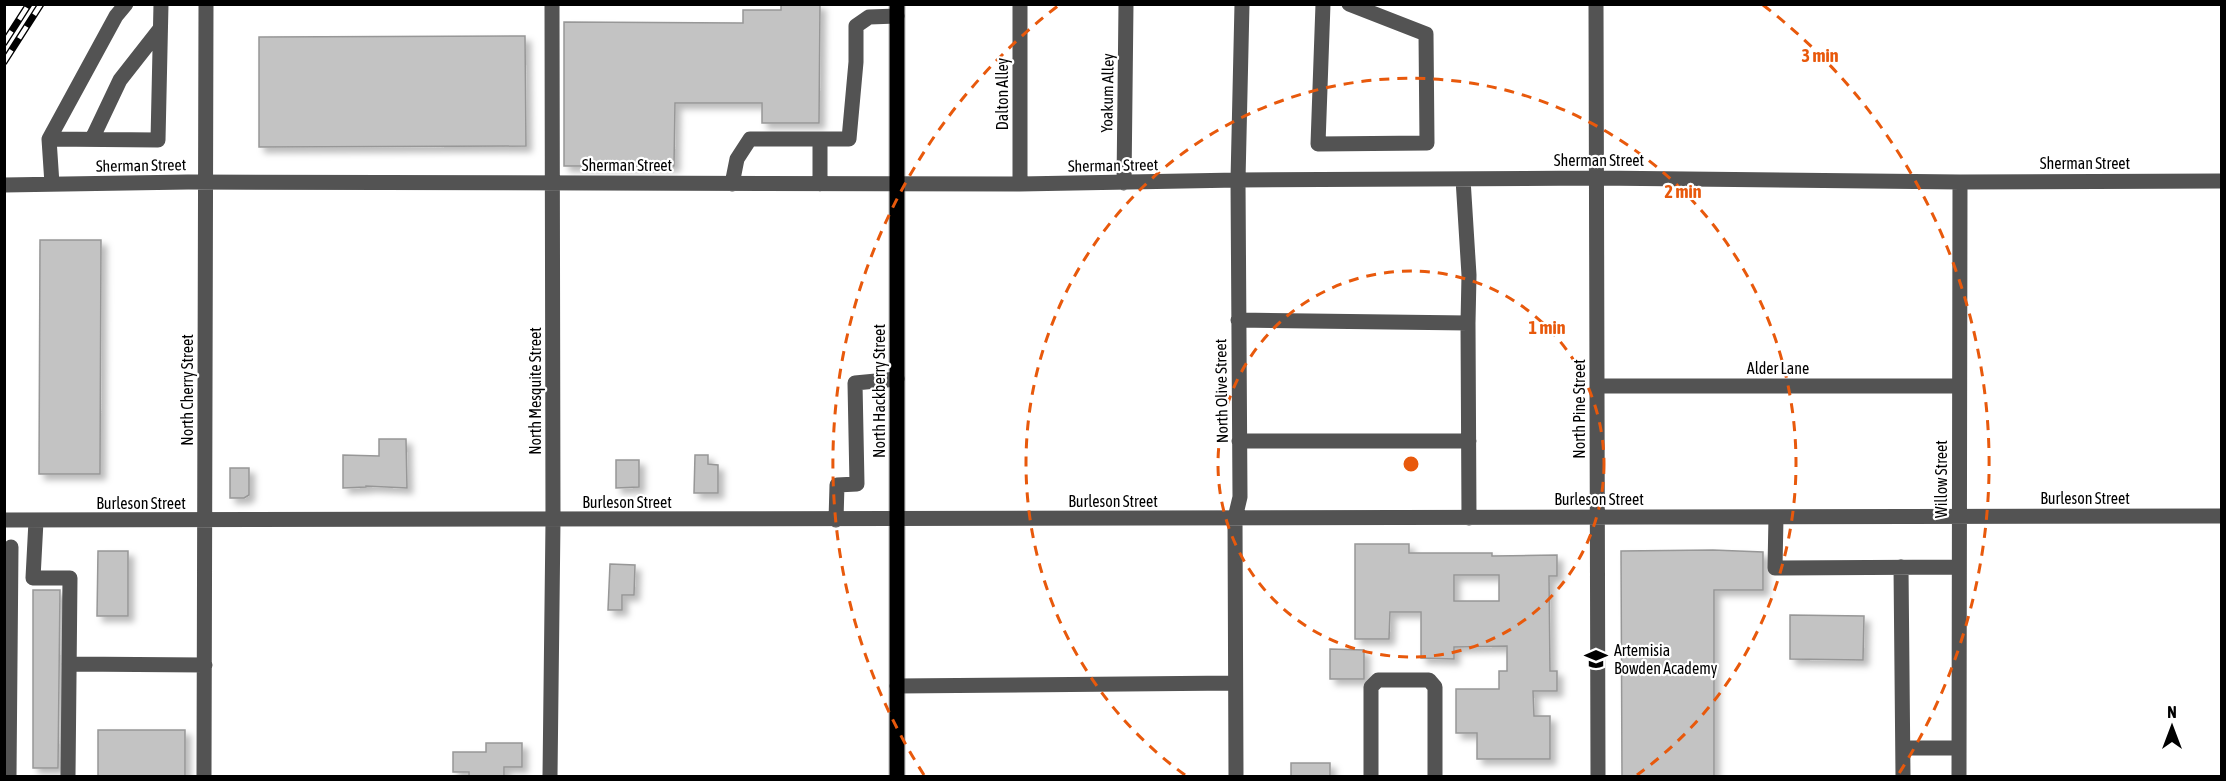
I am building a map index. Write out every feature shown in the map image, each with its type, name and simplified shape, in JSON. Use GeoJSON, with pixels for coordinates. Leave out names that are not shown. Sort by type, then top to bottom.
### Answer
{"type":"FeatureCollection","features":[{"type":"Feature","properties":{"kind":"main road","name":"North Hackberry Street"},"geometry":{"type":"LineString","coordinates":[[897,10],[897,777]]}},
{"type":"Feature","properties":{"kind":"street"},"geometry":{"type":"LineString","coordinates":[[52,184],[49,139],[116,16],[126,4]]}},
{"type":"Feature","properties":{"kind":"street"},"geometry":{"type":"LineString","coordinates":[[49,139],[158,140],[161,4]]}},
{"type":"Feature","properties":{"kind":"street","name":"North Cherry Street"},"geometry":{"type":"LineString","coordinates":[[204,777],[206,4]]}},
{"type":"Feature","properties":{"kind":"street","name":"North Mesquite Street"},"geometry":{"type":"LineString","coordinates":[[550,777],[553,521],[552,4]]}},
{"type":"Feature","properties":{"kind":"street","name":"Dalton Alley"},"geometry":{"type":"LineString","coordinates":[[1020,4],[1020,184]]}},
{"type":"Feature","properties":{"kind":"street","name":"Yoakum Alley"},"geometry":{"type":"LineString","coordinates":[[1124,183],[1126,4]]}},
{"type":"Feature","properties":{"kind":"street","name":"North Olive Street"},"geometry":{"type":"LineString","coordinates":[[1236,777],[1235,518],[1240,497],[1238,180],[1242,4]]}},
{"type":"Feature","properties":{"kind":"street"},"geometry":{"type":"LineString","coordinates":[[1323,4],[1318,144],[1427,143],[1426,34],[1349,4]]}},
{"type":"Feature","properties":{"kind":"street","name":"North Pine Street"},"geometry":{"type":"LineString","coordinates":[[1596,4],[1598,777]]}},
{"type":"Feature","properties":{"kind":"street"},"geometry":{"type":"LineString","coordinates":[[732,184],[737,159],[750,139],[849,139],[856,62],[856,26],[869,17],[897,10]]}},
{"type":"Feature","properties":{"kind":"street"},"geometry":{"type":"LineString","coordinates":[[92,139],[120,80],[160,29]]}},
{"type":"Feature","properties":{"kind":"street"},"geometry":{"type":"LineString","coordinates":[[820,139],[820,184]]}},
{"type":"Feature","properties":{"kind":"street","name":"Sherman Street"},"geometry":{"type":"LineString","coordinates":[[4,185],[205,182],[897,185],[1596,178],[1960,182],[2222,181]]}},
{"type":"Feature","properties":{"kind":"street"},"geometry":{"type":"LineString","coordinates":[[1463,179],[1469,275],[1467,323],[1469,518]]}},
{"type":"Feature","properties":{"kind":"street","name":"Willow Street"},"geometry":{"type":"LineString","coordinates":[[1959,777],[1960,182]]}},
{"type":"Feature","properties":{"kind":"street"},"geometry":{"type":"LineString","coordinates":[[1238,320],[1467,323]]}},
{"type":"Feature","properties":{"kind":"street"},"geometry":{"type":"LineString","coordinates":[[836,520],[837,485],[857,484],[855,383],[897,379]]}},
{"type":"Feature","properties":{"kind":"street","name":"Alder Lane"},"geometry":{"type":"LineString","coordinates":[[1597,386],[1959,386]]}},
{"type":"Feature","properties":{"kind":"street"},"geometry":{"type":"LineString","coordinates":[[1239,441],[1469,441]]}},
{"type":"Feature","properties":{"kind":"street","name":"Burleson Street"},"geometry":{"type":"LineString","coordinates":[[4,520],[553,521],[2222,516]]}},
{"type":"Feature","properties":{"kind":"street"},"geometry":{"type":"LineString","coordinates":[[1776,517],[1775,568],[1959,567]]}},
{"type":"Feature","properties":{"kind":"street"},"geometry":{"type":"LineString","coordinates":[[36,521],[33,578],[70,578],[68,777]]}},
{"type":"Feature","properties":{"kind":"street"},"geometry":{"type":"LineString","coordinates":[[9,777],[8,547],[34,548]]}},
{"type":"Feature","properties":{"kind":"street"},"geometry":{"type":"LineString","coordinates":[[1901,567],[1904,777]]}},
{"type":"Feature","properties":{"kind":"street"},"geometry":{"type":"LineString","coordinates":[[69,664],[205,665]]}},
{"type":"Feature","properties":{"kind":"street"},"geometry":{"type":"LineString","coordinates":[[1371,777],[1371,687],[1378,680],[1429,680],[1435,687],[1435,777]]}},
{"type":"Feature","properties":{"kind":"street"},"geometry":{"type":"LineString","coordinates":[[897,686],[1235,683]]}},
{"type":"Feature","properties":{"kind":"street"},"geometry":{"type":"LineString","coordinates":[[1903,748],[1959,748]]}},
{"type":"Feature","properties":{"kind":"building"},"geometry":{"type":"Polygon","coordinates":[[[781,4],[820,4],[819,123],[762,123],[762,103],[675,103],[674,166],[564,166],[564,22],[743,23],[743,10],[781,10],[781,4]]]}},
{"type":"Feature","properties":{"kind":"building"},"geometry":{"type":"Polygon","coordinates":[[[525,36],[526,146],[259,147],[259,37],[525,36]]]}},
{"type":"Feature","properties":{"kind":"building"},"geometry":{"type":"Polygon","coordinates":[[[40,240],[101,240],[100,474],[39,474],[40,240]]]}},
{"type":"Feature","properties":{"kind":"building"},"geometry":{"type":"Polygon","coordinates":[[[379,439],[406,439],[407,488],[366,486],[343,488],[343,455],[379,456],[379,439]]]}},
{"type":"Feature","properties":{"kind":"building"},"geometry":{"type":"Polygon","coordinates":[[[695,455],[708,455],[708,464],[718,465],[718,493],[694,493],[695,455]]]}},
{"type":"Feature","properties":{"kind":"building"},"geometry":{"type":"Polygon","coordinates":[[[616,460],[639,460],[639,487],[616,488],[616,460]]]}},
{"type":"Feature","properties":{"kind":"building"},"geometry":{"type":"Polygon","coordinates":[[[230,468],[249,468],[249,495],[244,498],[230,498],[230,468]]]}},
{"type":"Feature","properties":{"kind":"building"},"geometry":{"type":"Polygon","coordinates":[[[1355,544],[1409,544],[1409,553],[1492,553],[1492,556],[1557,555],[1557,576],[1549,576],[1550,671],[1557,671],[1557,691],[1533,691],[1534,716],[1550,716],[1550,759],[1477,759],[1477,733],[1456,733],[1456,689],[1499,689],[1499,671],[1507,671],[1507,646],[1454,647],[1454,659],[1421,658],[1421,612],[1390,612],[1389,639],[1355,639],[1355,544]],[[1454,575],[1454,601],[1499,601],[1499,575],[1454,575]]]}},
{"type":"Feature","properties":{"kind":"building"},"geometry":{"type":"Polygon","coordinates":[[[98,551],[128,551],[128,616],[97,616],[98,551]]]}},
{"type":"Feature","properties":{"kind":"building"},"geometry":{"type":"Polygon","coordinates":[[[1621,551],[1763,552],[1763,590],[1714,590],[1714,777],[1622,777],[1621,551]]]}},
{"type":"Feature","properties":{"kind":"building"},"geometry":{"type":"Polygon","coordinates":[[[610,564],[635,565],[634,595],[622,595],[622,610],[608,610],[610,564]]]}},
{"type":"Feature","properties":{"kind":"building"},"geometry":{"type":"Polygon","coordinates":[[[33,590],[60,590],[58,768],[33,768],[33,590]]]}},
{"type":"Feature","properties":{"kind":"building"},"geometry":{"type":"Polygon","coordinates":[[[1790,615],[1864,616],[1863,660],[1790,659],[1790,615]]]}},
{"type":"Feature","properties":{"kind":"building"},"geometry":{"type":"Polygon","coordinates":[[[1330,649],[1364,650],[1364,679],[1330,679],[1330,649]]]}},
{"type":"Feature","properties":{"kind":"building"},"geometry":{"type":"Polygon","coordinates":[[[98,730],[185,730],[185,777],[98,777],[98,730]]]}},
{"type":"Feature","properties":{"kind":"building"},"geometry":{"type":"Polygon","coordinates":[[[486,743],[522,743],[522,767],[504,767],[504,777],[469,777],[469,772],[453,772],[453,752],[486,752],[486,743]]]}},
{"type":"Feature","properties":{"kind":"building"},"geometry":{"type":"Polygon","coordinates":[[[1291,763],[1330,763],[1330,777],[1291,777],[1291,763]]]}},
{"type":"Feature","properties":{"kind":"railway"},"geometry":{"type":"LineString","coordinates":[[4,43],[29,4]]}},
{"type":"Feature","properties":{"kind":"railway"},"geometry":{"type":"LineString","coordinates":[[4,62],[41,4]]}},
{"type":"Feature","properties":{"kind":"place","name":"Artemisia Bowden Academy"},"geometry":{"type":"Point","coordinates":[1596,659]}}]}
